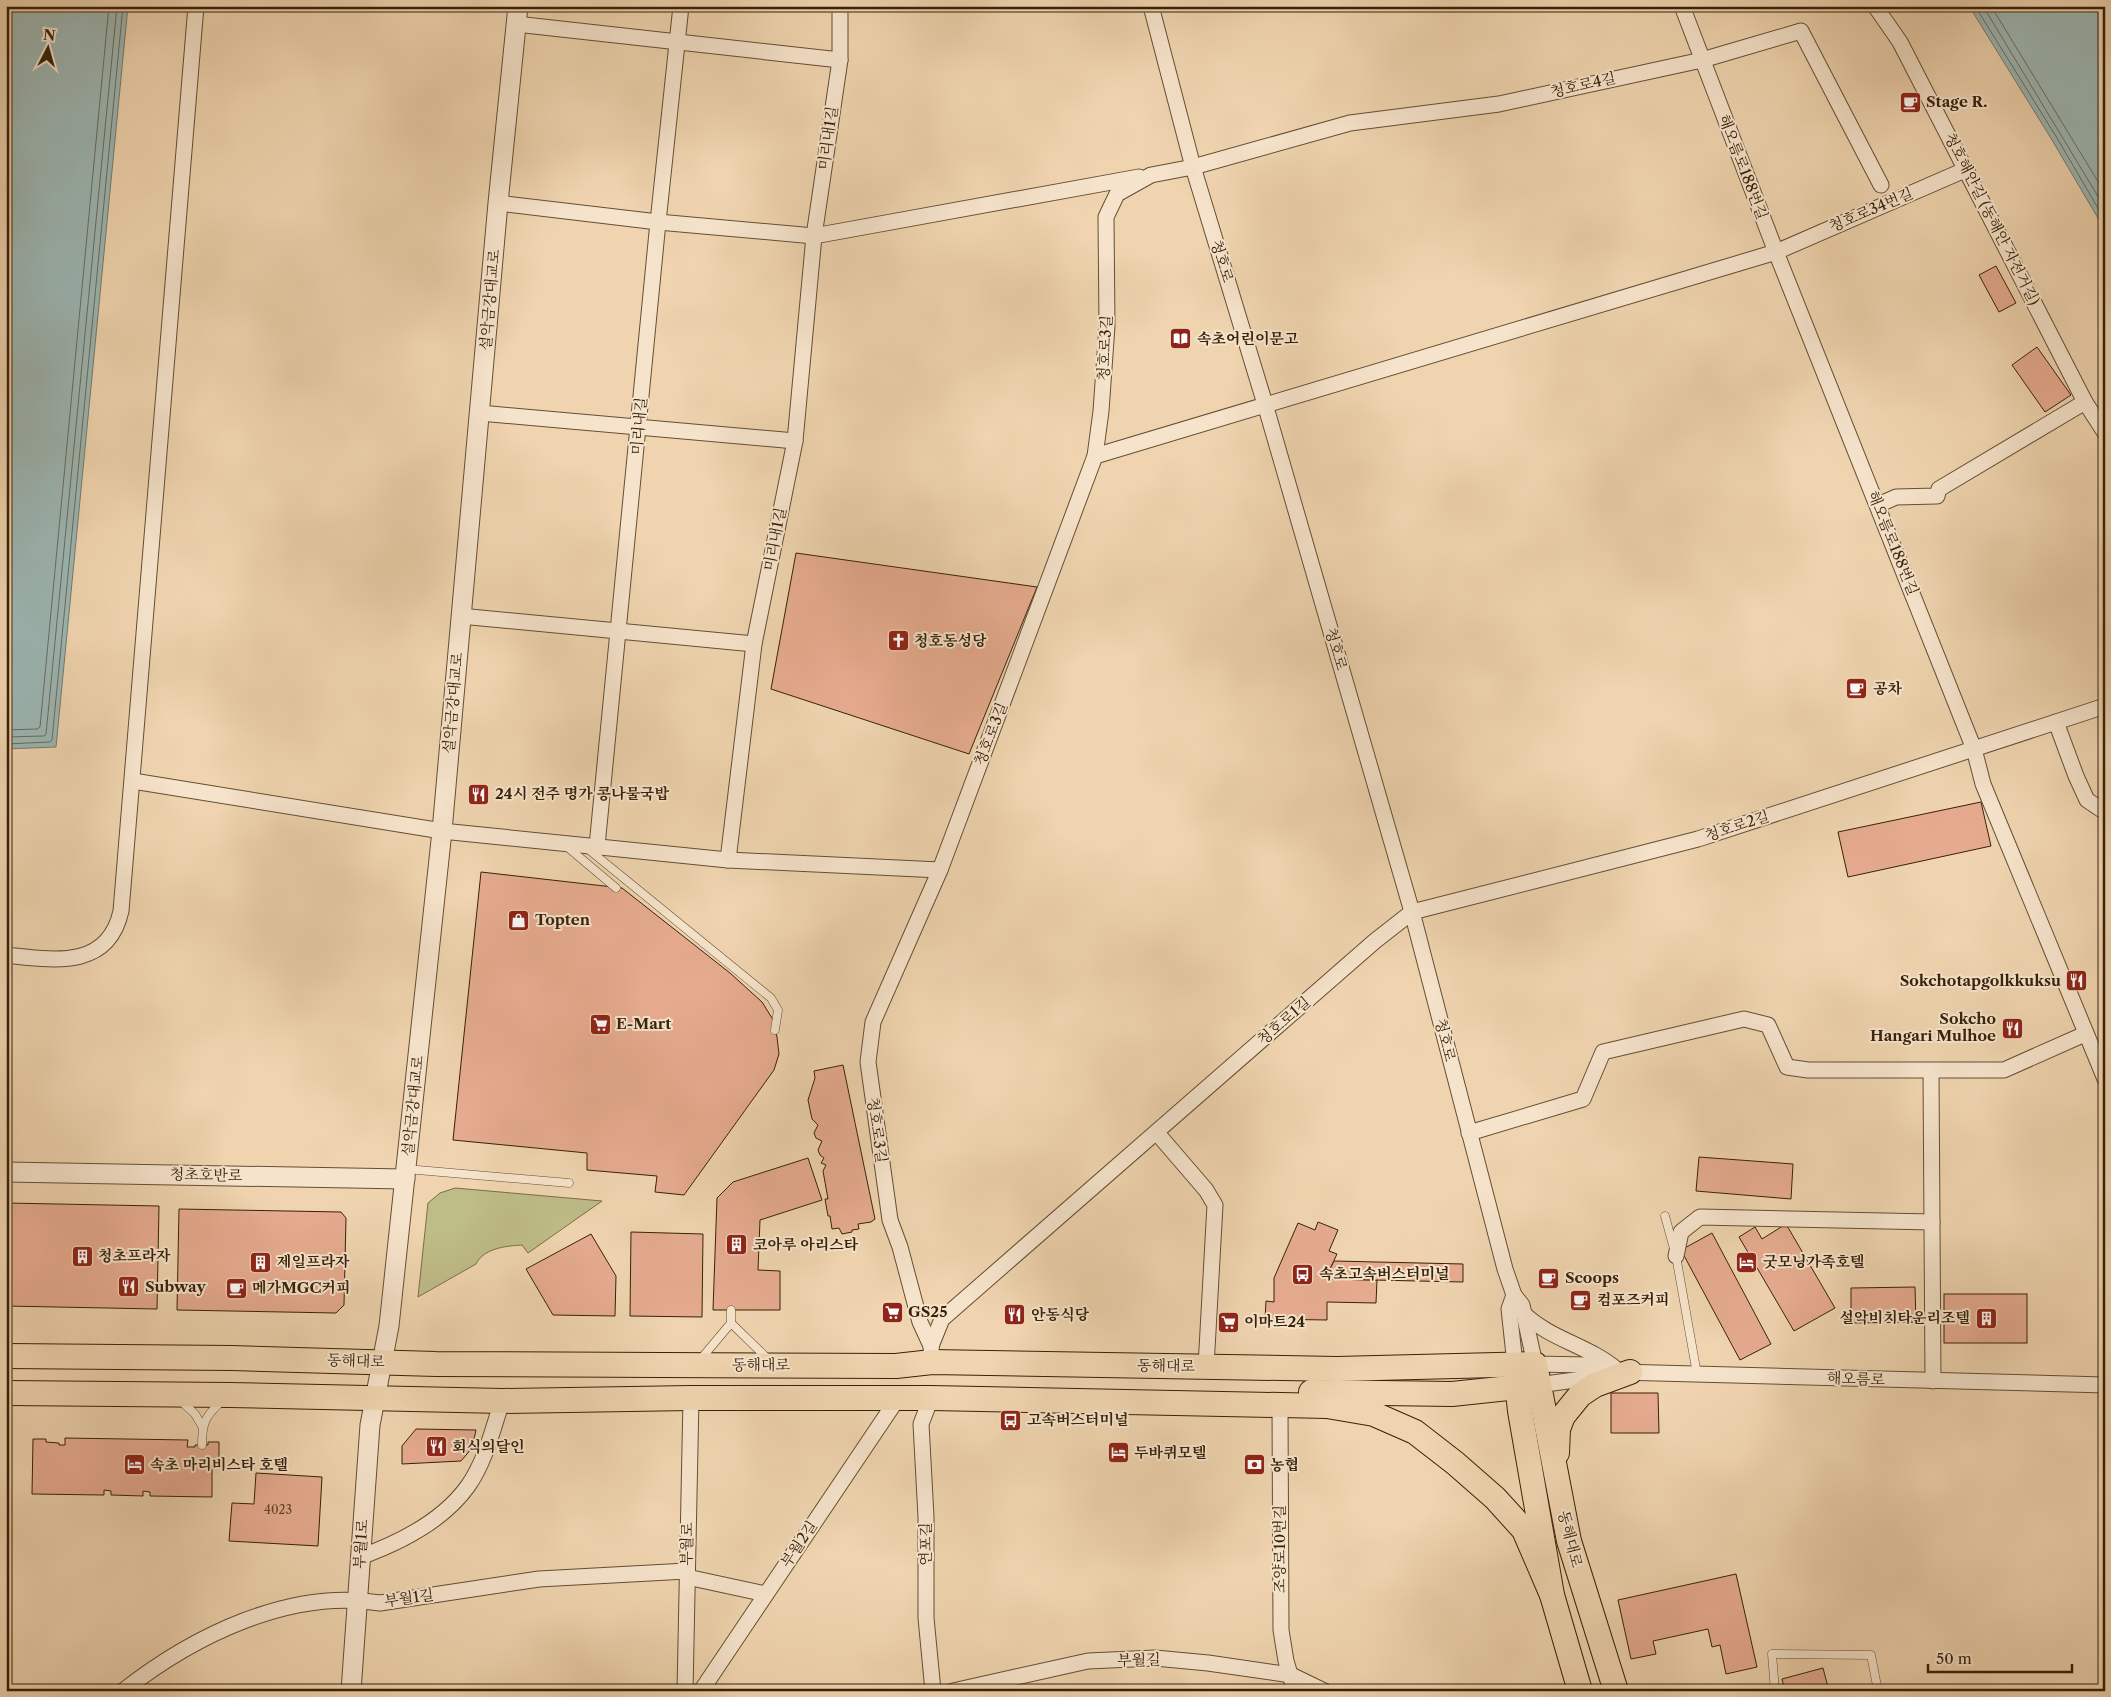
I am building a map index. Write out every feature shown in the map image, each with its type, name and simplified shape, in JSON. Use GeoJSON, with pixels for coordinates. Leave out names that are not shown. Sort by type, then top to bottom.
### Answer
{"type":"FeatureCollection","features":[{"type":"Feature","properties":{"kind":"main road","name":"동해대로"},"geometry":{"type":"LineString","coordinates":[[6,1356],[380,1361],[436,1364],[896,1366],[932,1354],[1206,1367],[1526,1375]]}},
{"type":"Feature","properties":{"kind":"main road"},"geometry":{"type":"LineString","coordinates":[[931,1398],[932,1354]]}},
{"type":"Feature","properties":{"kind":"main road"},"geometry":{"type":"LineString","coordinates":[[1556,1477],[1558,1429],[1564,1416],[1580,1396],[1595,1384],[1619,1372]]}},
{"type":"Feature","properties":{"kind":"main road","name":"동해대로"},"geometry":{"type":"LineString","coordinates":[[1175,1403],[1248,1391],[1452,1394],[1526,1375]]}},
{"type":"Feature","properties":{"kind":"main road","name":"동해대로"},"geometry":{"type":"LineString","coordinates":[[1526,1375],[1556,1477],[1569,1541],[1616,1691]]}},
{"type":"Feature","properties":{"kind":"main road","name":"동해대로"},"geometry":{"type":"LineString","coordinates":[[1526,1375],[1552,1595]]}},
{"type":"Feature","properties":{"kind":"main road","name":"동해대로"},"geometry":{"type":"LineString","coordinates":[[6,1393],[170,1394],[502,1401],[691,1398],[931,1398],[1327,1406],[1374,1414],[1415,1432],[1455,1463],[1495,1498],[1524,1530],[1552,1595],[1580,1691]]}},
{"type":"Feature","properties":{"kind":"street"},"geometry":{"type":"LineString","coordinates":[[6,955],[44,959],[71,959],[90,953],[102,945],[118,924],[133,781],[196,6]]}},
{"type":"Feature","properties":{"kind":"street","name":"미리내길"},"geometry":{"type":"LineString","coordinates":[[598,846],[658,222],[681,6]]}},
{"type":"Feature","properties":{"kind":"street","name":"미리내1길"},"geometry":{"type":"LineString","coordinates":[[728,860],[754,644],[795,441],[814,236],[840,60],[840,6]]}},
{"type":"Feature","properties":{"kind":"street","name":"청호로"},"geometry":{"type":"LineString","coordinates":[[1151,6],[1193,167],[1265,404],[1412,912],[1469,1132],[1514,1295],[1522,1305],[1526,1375]]}},
{"type":"Feature","properties":{"kind":"street","name":"해오름로188번길"},"geometry":{"type":"LineString","coordinates":[[1682,6],[1776,252],[1974,749],[1983,784],[2105,1079]]}},
{"type":"Feature","properties":{"kind":"street","name":"청호해안길 (동해안 자전거길)"},"geometry":{"type":"LineString","coordinates":[[1875,6],[1900,42],[1967,169],[2085,402],[2105,434]]}},
{"type":"Feature","properties":{"kind":"street"},"geometry":{"type":"LineString","coordinates":[[517,15],[677,42],[840,60]]}},
{"type":"Feature","properties":{"kind":"street","name":"설악금강대교로"},"geometry":{"type":"LineString","coordinates":[[373,1398],[388,1326],[442,831],[460,616],[517,15]]}},
{"type":"Feature","properties":{"kind":"street","name":"청호로4길"},"geometry":{"type":"LineString","coordinates":[[1193,167],[1350,123],[1499,104],[1702,60],[1801,30],[1881,185]]}},
{"type":"Feature","properties":{"kind":"street","name":"청호로3길"},"geometry":{"type":"LineString","coordinates":[[932,1354],[920,1322],[900,1247],[890,1220],[868,1062],[873,1022],[940,870],[1095,456],[1101,411],[1107,326],[1106,217],[1117,194],[1151,175],[1193,167]]}},
{"type":"Feature","properties":{"kind":"street","name":"청호로34번길"},"geometry":{"type":"LineString","coordinates":[[1095,456],[1776,252],[1967,169]]}},
{"type":"Feature","properties":{"kind":"street"},"geometry":{"type":"LineString","coordinates":[[498,203],[658,222],[814,236],[1151,175]]}},
{"type":"Feature","properties":{"kind":"street"},"geometry":{"type":"LineString","coordinates":[[1878,505],[1896,498],[1937,496],[1939,489],[2085,402]]}},
{"type":"Feature","properties":{"kind":"street"},"geometry":{"type":"LineString","coordinates":[[480,413],[795,441]]}},
{"type":"Feature","properties":{"kind":"street"},"geometry":{"type":"LineString","coordinates":[[460,616],[754,644]]}},
{"type":"Feature","properties":{"kind":"street","name":"청호로2길"},"geometry":{"type":"LineString","coordinates":[[1412,912],[1698,839],[2105,706]]}},
{"type":"Feature","properties":{"kind":"street"},"geometry":{"type":"LineString","coordinates":[[2056,722],[2087,800],[2105,812]]}},
{"type":"Feature","properties":{"kind":"street"},"geometry":{"type":"LineString","coordinates":[[133,781],[442,831],[728,860],[940,870]]}},
{"type":"Feature","properties":{"kind":"street","name":"청호로1길"},"geometry":{"type":"LineString","coordinates":[[932,1354],[942,1319],[1368,947],[1412,912]]}},
{"type":"Feature","properties":{"kind":"street"},"geometry":{"type":"LineString","coordinates":[[1469,1132],[1583,1099],[1603,1052],[1744,1019],[1768,1025],[1786,1067],[1808,1070],[2004,1070],[2085,1034]]}},
{"type":"Feature","properties":{"kind":"street"},"geometry":{"type":"LineString","coordinates":[[1931,1071],[1933,1381]]}},
{"type":"Feature","properties":{"kind":"street"},"geometry":{"type":"LineString","coordinates":[[1157,1133],[1206,1190],[1215,1205],[1206,1367]]}},
{"type":"Feature","properties":{"kind":"street","name":"청초호반로"},"geometry":{"type":"LineString","coordinates":[[6,1172],[405,1174]]}},
{"type":"Feature","properties":{"kind":"street"},"geometry":{"type":"LineString","coordinates":[[1676,1256],[1681,1232],[1700,1217],[1932,1222]]}},
{"type":"Feature","properties":{"kind":"street","name":"청호로"},"geometry":{"type":"LineString","coordinates":[[1514,1295],[1509,1309],[1526,1375]]}},
{"type":"Feature","properties":{"kind":"street"},"geometry":{"type":"LineString","coordinates":[[1524,1314],[1536,1324],[1606,1360],[1619,1372]]}},
{"type":"Feature","properties":{"kind":"street","name":"해오름로"},"geometry":{"type":"LineString","coordinates":[[1526,1375],[1588,1365],[1619,1372],[2105,1385]]}},
{"type":"Feature","properties":{"kind":"street","name":"해오름로"},"geometry":{"type":"LineString","coordinates":[[1526,1375],[1590,1378],[1619,1372]]}},
{"type":"Feature","properties":{"kind":"street","name":"부월1로"},"geometry":{"type":"LineString","coordinates":[[351,1691],[373,1398]]}},
{"type":"Feature","properties":{"kind":"street","name":"부월로"},"geometry":{"type":"LineString","coordinates":[[685,1691],[691,1398]]}},
{"type":"Feature","properties":{"kind":"street","name":"부월2길"},"geometry":{"type":"LineString","coordinates":[[701,1691],[898,1398]]}},
{"type":"Feature","properties":{"kind":"street","name":"연포길"},"geometry":{"type":"LineString","coordinates":[[931,1398],[921,1424],[926,1517],[926,1618],[933,1691]]}},
{"type":"Feature","properties":{"kind":"street"},"geometry":{"type":"LineString","coordinates":[[360,1557],[385,1548],[414,1531],[459,1497],[469,1485],[481,1461],[502,1401]]}},
{"type":"Feature","properties":{"kind":"street","name":"조양로10번길"},"geometry":{"type":"LineString","coordinates":[[1280,1406],[1281,1630],[1286,1661],[1295,1691]]}},
{"type":"Feature","properties":{"kind":"street","name":"부월1길"},"geometry":{"type":"LineString","coordinates":[[123,1691],[142,1676],[229,1625],[297,1605],[358,1599],[380,1603],[539,1579],[687,1574],[766,1594]]}},
{"type":"Feature","properties":{"kind":"street","name":"부월길"},"geometry":{"type":"LineString","coordinates":[[953,1691],[1088,1661],[1156,1658],[1208,1663],[1291,1675],[1324,1691]]}},
{"type":"Feature","properties":{"kind":"lane"},"geometry":{"type":"LineString","coordinates":[[562,842],[616,888]]}},
{"type":"Feature","properties":{"kind":"lane"},"geometry":{"type":"LineString","coordinates":[[582,844],[771,998],[778,1010],[775,1030]]}},
{"type":"Feature","properties":{"kind":"lane"},"geometry":{"type":"LineString","coordinates":[[405,1174],[569,1183]]}},
{"type":"Feature","properties":{"kind":"lane"},"geometry":{"type":"LineString","coordinates":[[1665,1216],[1676,1256],[1696,1374]]}},
{"type":"Feature","properties":{"kind":"lane"},"geometry":{"type":"LineString","coordinates":[[696,1364],[731,1323],[731,1310]]}},
{"type":"Feature","properties":{"kind":"lane"},"geometry":{"type":"LineString","coordinates":[[731,1323],[756,1349],[776,1365]]}},
{"type":"Feature","properties":{"kind":"lane"},"geometry":{"type":"LineString","coordinates":[[170,1394],[185,1404],[202,1426]]}},
{"type":"Feature","properties":{"kind":"lane"},"geometry":{"type":"LineString","coordinates":[[202,1445],[202,1426],[212,1410],[230,1395]]}},
{"type":"Feature","properties":{"kind":"lane"},"geometry":{"type":"LineString","coordinates":[[1775,1691],[1772,1654],[1871,1655],[1878,1691]]}},
{"type":"Feature","properties":{"kind":"shaded area"},"geometry":{"type":"Polygon","coordinates":[[[455,1188],[602,1201],[528,1253],[522,1245],[503,1247],[490,1251],[484,1254],[476,1264],[418,1297],[428,1203],[440,1193],[455,1188]]]}},
{"type":"Feature","properties":{"kind":"water"},"geometry":{"type":"Polygon","coordinates":[[[6,6],[128,6],[56,747],[6,749],[6,6]]]}},
{"type":"Feature","properties":{"kind":"water"},"geometry":{"type":"Polygon","coordinates":[[[1969,6],[2105,6],[2105,230],[2052,140],[1969,6]]]}},
{"type":"Feature","properties":{"kind":"building"},"geometry":{"type":"Polygon","coordinates":[[[1996,266],[2016,303],[1999,312],[1979,275],[1996,266]]]}},
{"type":"Feature","properties":{"kind":"building"},"geometry":{"type":"Polygon","coordinates":[[[2037,347],[2071,395],[2045,412],[2012,365],[2037,347]]]}},
{"type":"Feature","properties":{"kind":"building"},"geometry":{"type":"Polygon","coordinates":[[[796,553],[1037,587],[969,754],[771,689],[796,553]]]}},
{"type":"Feature","properties":{"kind":"building"},"geometry":{"type":"Polygon","coordinates":[[[1981,802],[1991,846],[1848,877],[1838,832],[1981,802]]]}},
{"type":"Feature","properties":{"kind":"building"},"geometry":{"type":"Polygon","coordinates":[[[481,872],[622,888],[730,973],[762,1002],[772,1018],[777,1037],[779,1054],[774,1070],[684,1195],[655,1192],[657,1176],[587,1170],[587,1153],[453,1140],[481,872]]]}},
{"type":"Feature","properties":{"kind":"building"},"geometry":{"type":"Polygon","coordinates":[[[843,1065],[875,1219],[871,1222],[858,1224],[859,1229],[842,1234],[839,1228],[832,1229],[830,1216],[828,1216],[825,1199],[828,1199],[823,1171],[826,1165],[821,1163],[824,1158],[818,1150],[822,1141],[816,1138],[814,1133],[818,1125],[812,1119],[808,1100],[815,1078],[814,1071],[843,1065]]]}},
{"type":"Feature","properties":{"kind":"building"},"geometry":{"type":"Polygon","coordinates":[[[1699,1157],[1793,1164],[1791,1199],[1696,1191],[1699,1157]]]}},
{"type":"Feature","properties":{"kind":"building","name":"코아루 아리스타"},"geometry":{"type":"Polygon","coordinates":[[[808,1158],[822,1200],[760,1220],[758,1270],[780,1271],[780,1310],[713,1310],[717,1198],[733,1182],[808,1158]]]}},
{"type":"Feature","properties":{"kind":"building","name":"청초프라자"},"geometry":{"type":"Polygon","coordinates":[[[6,1203],[159,1206],[157,1309],[6,1306],[6,1203]]]}},
{"type":"Feature","properties":{"kind":"building","name":"제일프라자"},"geometry":{"type":"Polygon","coordinates":[[[179,1209],[341,1212],[346,1218],[344,1305],[336,1313],[177,1310],[179,1209]]]}},
{"type":"Feature","properties":{"kind":"building","name":"속초고속버스터미널"},"geometry":{"type":"Polygon","coordinates":[[[1318,1222],[1338,1230],[1329,1251],[1337,1254],[1329,1271],[1329,1279],[1377,1280],[1376,1303],[1327,1302],[1327,1320],[1265,1319],[1266,1301],[1274,1302],[1274,1278],[1298,1223],[1315,1230],[1318,1222]]]}},
{"type":"Feature","properties":{"kind":"building"},"geometry":{"type":"Polygon","coordinates":[[[1786,1224],[1835,1308],[1794,1331],[1739,1237],[1755,1227],[1762,1239],[1786,1224]]]}},
{"type":"Feature","properties":{"kind":"building"},"geometry":{"type":"Polygon","coordinates":[[[631,1232],[703,1234],[702,1317],[630,1316],[631,1232]]]}},
{"type":"Feature","properties":{"kind":"building"},"geometry":{"type":"Polygon","coordinates":[[[1712,1233],[1771,1344],[1740,1360],[1681,1250],[1712,1233]]]}},
{"type":"Feature","properties":{"kind":"building"},"geometry":{"type":"Polygon","coordinates":[[[591,1234],[616,1276],[615,1316],[553,1315],[526,1269],[591,1234]]]}},
{"type":"Feature","properties":{"kind":"building"},"geometry":{"type":"Polygon","coordinates":[[[1334,1261],[1463,1264],[1463,1282],[1329,1279],[1329,1271],[1334,1261]]]}},
{"type":"Feature","properties":{"kind":"building"},"geometry":{"type":"Polygon","coordinates":[[[1915,1287],[1916,1322],[1851,1323],[1851,1288],[1915,1287]]]}},
{"type":"Feature","properties":{"kind":"building","name":"설악비치타운리조텔"},"geometry":{"type":"Polygon","coordinates":[[[1944,1294],[2027,1294],[2027,1343],[1944,1343],[1944,1294]]]}},
{"type":"Feature","properties":{"kind":"building"},"geometry":{"type":"Polygon","coordinates":[[[1611,1393],[1658,1393],[1659,1433],[1611,1433],[1611,1393]]]}},
{"type":"Feature","properties":{"kind":"building"},"geometry":{"type":"Polygon","coordinates":[[[416,1429],[476,1430],[472,1448],[461,1461],[402,1464],[402,1446],[416,1429]]]}},
{"type":"Feature","properties":{"kind":"building"},"geometry":{"type":"Polygon","coordinates":[[[65,1438],[188,1440],[187,1447],[208,1445],[208,1442],[219,1442],[219,1465],[212,1465],[212,1497],[150,1496],[150,1492],[143,1491],[143,1496],[111,1495],[111,1491],[104,1490],[104,1495],[32,1494],[33,1439],[46,1439],[46,1442],[65,1445],[65,1438]]]}},
{"type":"Feature","properties":{"kind":"building"},"geometry":{"type":"Polygon","coordinates":[[[256,1473],[322,1477],[318,1546],[229,1541],[232,1503],[254,1504],[256,1473]]]}},
{"type":"Feature","properties":{"kind":"building"},"geometry":{"type":"Polygon","coordinates":[[[1736,1574],[1757,1667],[1726,1674],[1720,1645],[1712,1647],[1708,1629],[1653,1641],[1656,1654],[1631,1659],[1618,1600],[1736,1574]]]}},
{"type":"Feature","properties":{"kind":"building"},"geometry":{"type":"Polygon","coordinates":[[[1823,1668],[1829,1691],[1785,1691],[1782,1679],[1823,1668]]]}},
{"type":"Feature","properties":{"kind":"place","name":"Stage R."},"geometry":{"type":"Point","coordinates":[1910,102]}},
{"type":"Feature","properties":{"kind":"place","name":"속초어린이문고"},"geometry":{"type":"Point","coordinates":[1181,339]}},
{"type":"Feature","properties":{"kind":"place","name":"청호동성당"},"geometry":{"type":"Point","coordinates":[898,641]}},
{"type":"Feature","properties":{"kind":"place","name":"공차"},"geometry":{"type":"Point","coordinates":[1857,689]}},
{"type":"Feature","properties":{"kind":"place","name":"24시 전주 명가 콩나물국밥"},"geometry":{"type":"Point","coordinates":[479,794]}},
{"type":"Feature","properties":{"kind":"place","name":"Topten"},"geometry":{"type":"Point","coordinates":[519,920]}},
{"type":"Feature","properties":{"kind":"place","name":"Sokchotapgolkkuksu"},"geometry":{"type":"Point","coordinates":[2077,981]}},
{"type":"Feature","properties":{"kind":"place","name":"E-Mart"},"geometry":{"type":"Point","coordinates":[600,1024]}},
{"type":"Feature","properties":{"kind":"place","name":"Sokcho Hangari Mulhoe"},"geometry":{"type":"Point","coordinates":[2012,1028]}},
{"type":"Feature","properties":{"kind":"place","name":"코아루 아리스타"},"geometry":{"type":"Point","coordinates":[737,1245]}},
{"type":"Feature","properties":{"kind":"place","name":"청초프라자"},"geometry":{"type":"Point","coordinates":[82,1256]}},
{"type":"Feature","properties":{"kind":"place","name":"제일프라자"},"geometry":{"type":"Point","coordinates":[261,1262]}},
{"type":"Feature","properties":{"kind":"place","name":"굿모닝가족호텔"},"geometry":{"type":"Point","coordinates":[1747,1262]}},
{"type":"Feature","properties":{"kind":"place","name":"속초고속버스터미널"},"geometry":{"type":"Point","coordinates":[1303,1274]}},
{"type":"Feature","properties":{"kind":"place","name":"Scoops"},"geometry":{"type":"Point","coordinates":[1549,1278]}},
{"type":"Feature","properties":{"kind":"place","name":"Subway"},"geometry":{"type":"Point","coordinates":[129,1287]}},
{"type":"Feature","properties":{"kind":"place","name":"메가MGC커피"},"geometry":{"type":"Point","coordinates":[236,1288]}},
{"type":"Feature","properties":{"kind":"place","name":"컴포즈커피"},"geometry":{"type":"Point","coordinates":[1581,1300]}},
{"type":"Feature","properties":{"kind":"place","name":"GS25"},"geometry":{"type":"Point","coordinates":[892,1312]}},
{"type":"Feature","properties":{"kind":"place","name":"안동식당"},"geometry":{"type":"Point","coordinates":[1015,1315]}},
{"type":"Feature","properties":{"kind":"place","name":"설악비치타운리조텔"},"geometry":{"type":"Point","coordinates":[1986,1318]}},
{"type":"Feature","properties":{"kind":"place","name":"이마트24"},"geometry":{"type":"Point","coordinates":[1228,1322]}},
{"type":"Feature","properties":{"kind":"place","name":"고속버스터미널"},"geometry":{"type":"Point","coordinates":[1011,1420]}},
{"type":"Feature","properties":{"kind":"place","name":"회식의달인"},"geometry":{"type":"Point","coordinates":[436,1447]}},
{"type":"Feature","properties":{"kind":"place","name":"두바퀴모텔"},"geometry":{"type":"Point","coordinates":[1118,1453]}},
{"type":"Feature","properties":{"kind":"place","name":"속초 마리비스타 호텔"},"geometry":{"type":"Point","coordinates":[134,1465]}},
{"type":"Feature","properties":{"kind":"place","name":"농협"},"geometry":{"type":"Point","coordinates":[1254,1465]}}]}
